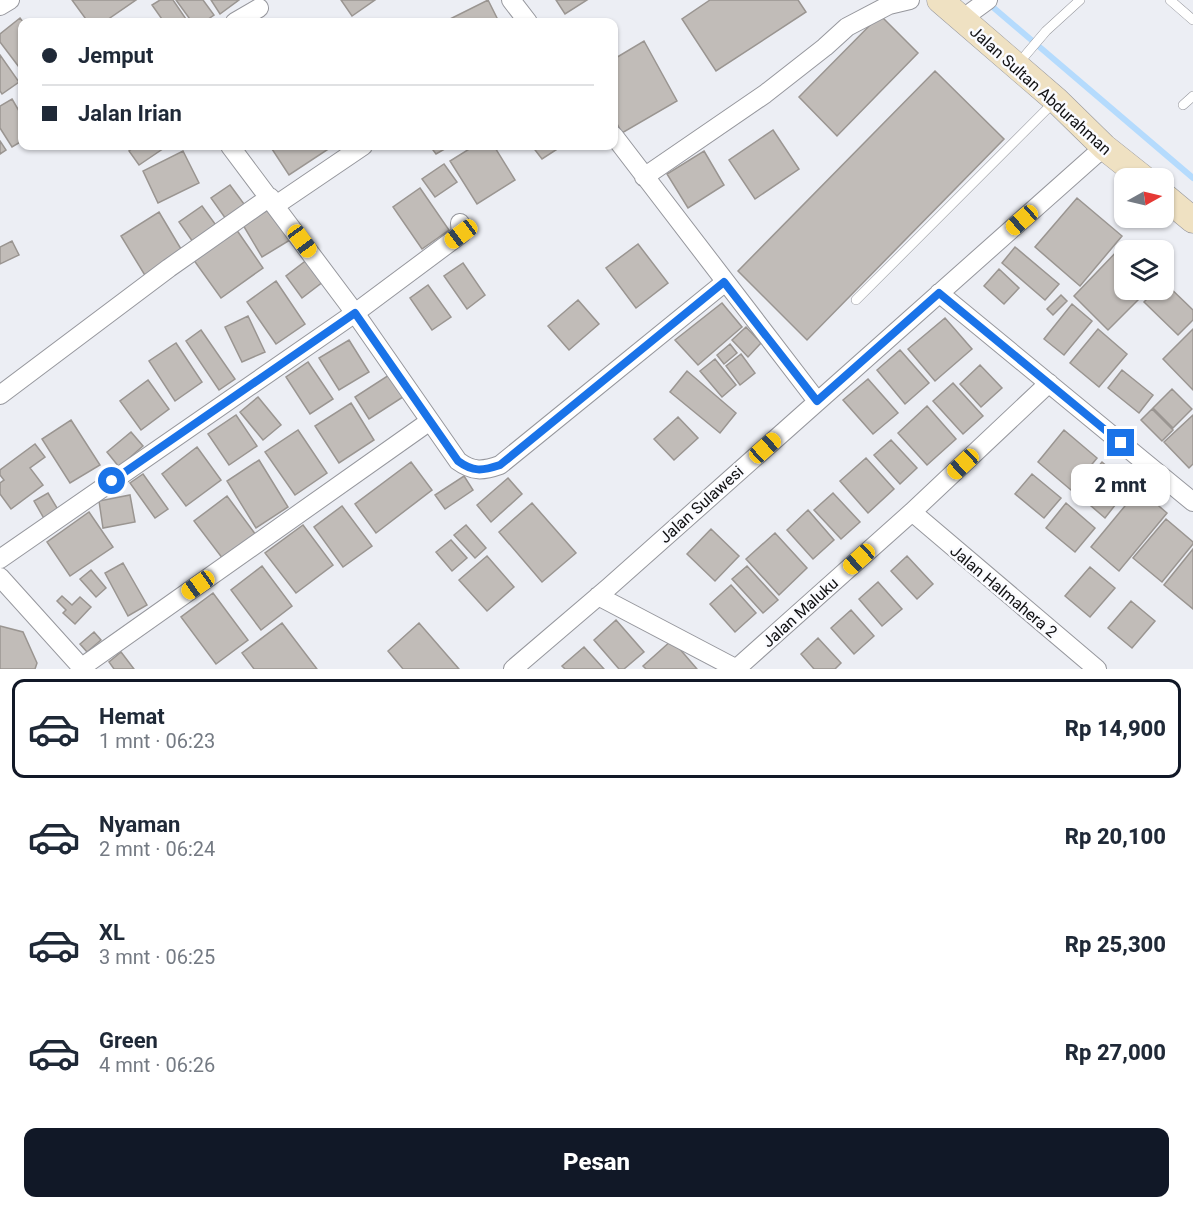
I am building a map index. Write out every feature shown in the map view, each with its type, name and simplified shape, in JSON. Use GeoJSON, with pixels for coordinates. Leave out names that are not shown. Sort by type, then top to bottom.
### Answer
{"type":"FeatureCollection","features":[{"type":"Feature","properties":{"kind":"street"},"geometry":{"type":"LineString","coordinates":[[0,6],[10,0]]}},
{"type":"Feature","properties":{"kind":"street"},"geometry":{"type":"LineString","coordinates":[[511,0],[525,18]]}},
{"type":"Feature","properties":{"kind":"street"},"geometry":{"type":"LineString","coordinates":[[644,177],[765,94],[847,27],[889,5],[910,0]]}},
{"type":"Feature","properties":{"kind":"street","name":"Jalan Sultan Abdurahman"},"geometry":{"type":"LineString","coordinates":[[940,0],[1130,168]]}},
{"type":"Feature","properties":{"kind":"street"},"geometry":{"type":"LineString","coordinates":[[963,19],[988,0]]}},
{"type":"Feature","properties":{"kind":"street"},"geometry":{"type":"LineString","coordinates":[[242,18],[259,8]]}},
{"type":"Feature","properties":{"kind":"street"},"geometry":{"type":"LineString","coordinates":[[618,141],[817,401]]}},
{"type":"Feature","properties":{"kind":"street","name":"Jalan Sulawesi"},"geometry":{"type":"LineString","coordinates":[[513,669],[1104,147]]}},
{"type":"Feature","properties":{"kind":"street"},"geometry":{"type":"LineString","coordinates":[[233,150],[355,313],[458,461],[468,469],[483,471],[500,465],[724,282]]}},
{"type":"Feature","properties":{"kind":"street"},"geometry":{"type":"LineString","coordinates":[[0,395],[169,268],[356,150]]}},
{"type":"Feature","properties":{"kind":"street"},"geometry":{"type":"LineString","coordinates":[[0,559],[355,313],[461,234],[460,223]]}},
{"type":"Feature","properties":{"kind":"street"},"geometry":{"type":"LineString","coordinates":[[939,293],[1193,502]]}},
{"type":"Feature","properties":{"kind":"street","name":"Jalan Maluku"},"geometry":{"type":"LineString","coordinates":[[737,669],[912,512],[1049,383]]}},
{"type":"Feature","properties":{"kind":"street"},"geometry":{"type":"LineString","coordinates":[[0,577],[82,668],[430,421]]}},
{"type":"Feature","properties":{"kind":"street","name":"Jalan Halmahera 2"},"geometry":{"type":"LineString","coordinates":[[912,512],[1097,669]]}},
{"type":"Feature","properties":{"kind":"street"},"geometry":{"type":"LineString","coordinates":[[598,596],[737,669]]}},
{"type":"Feature","properties":{"kind":"lane"},"geometry":{"type":"LineString","coordinates":[[1017,66],[1046,30],[1080,0]]}},
{"type":"Feature","properties":{"kind":"lane"},"geometry":{"type":"LineString","coordinates":[[1170,0],[1193,20]]}},
{"type":"Feature","properties":{"kind":"lane"},"geometry":{"type":"LineString","coordinates":[[1183,105],[1193,96]]}},
{"type":"Feature","properties":{"kind":"lane"},"geometry":{"type":"LineString","coordinates":[[856,300],[1056,100]]}},
{"type":"Feature","properties":{"kind":"building"},"geometry":{"type":"Polygon","coordinates":[[[72,0],[136,0],[110,18],[85,18],[72,0]]]}},
{"type":"Feature","properties":{"kind":"building"},"geometry":{"type":"Polygon","coordinates":[[[160,0],[173,0],[185,18],[161,18],[152,5],[160,0]]]}},
{"type":"Feature","properties":{"kind":"building"},"geometry":{"type":"Polygon","coordinates":[[[176,0],[203,0],[214,15],[210,18],[189,18],[176,0]]]}},
{"type":"Feature","properties":{"kind":"building"},"geometry":{"type":"Polygon","coordinates":[[[211,0],[239,0],[220,14],[211,0]]]}},
{"type":"Feature","properties":{"kind":"building"},"geometry":{"type":"Polygon","coordinates":[[[341,0],[375,0],[352,16],[341,0]]]}},
{"type":"Feature","properties":{"kind":"building"},"geometry":{"type":"Polygon","coordinates":[[[488,0],[497,18],[452,18],[488,0]]]}},
{"type":"Feature","properties":{"kind":"building"},"geometry":{"type":"Polygon","coordinates":[[[556,0],[587,0],[565,14],[556,0]]]}},
{"type":"Feature","properties":{"kind":"building"},"geometry":{"type":"Polygon","coordinates":[[[710,0],[798,0],[806,12],[716,71],[682,19],[710,0]]]}},
{"type":"Feature","properties":{"kind":"building"},"geometry":{"type":"Polygon","coordinates":[[[880,15],[918,53],[837,136],[799,97],[880,15]]]}},
{"type":"Feature","properties":{"kind":"building"},"geometry":{"type":"Polygon","coordinates":[[[18,20],[18,66],[0,42],[0,34],[18,20]]]}},
{"type":"Feature","properties":{"kind":"building"},"geometry":{"type":"Polygon","coordinates":[[[644,41],[677,101],[622,133],[618,126],[618,57],[644,41]]]}},
{"type":"Feature","properties":{"kind":"building"},"geometry":{"type":"Polygon","coordinates":[[[0,55],[18,83],[2,94],[0,91],[0,55]]]}},
{"type":"Feature","properties":{"kind":"building"},"geometry":{"type":"Polygon","coordinates":[[[935,71],[1004,139],[807,340],[738,271],[935,71]]]}},
{"type":"Feature","properties":{"kind":"building"},"geometry":{"type":"Polygon","coordinates":[[[12,99],[18,109],[18,143],[12,147],[0,128],[0,106],[12,99]]]}},
{"type":"Feature","properties":{"kind":"building"},"geometry":{"type":"Polygon","coordinates":[[[773,130],[799,169],[755,199],[729,160],[773,130]]]}},
{"type":"Feature","properties":{"kind":"building"},"geometry":{"type":"Polygon","coordinates":[[[0,141],[6,150],[0,154],[0,141]]]}},
{"type":"Feature","properties":{"kind":"building"},"geometry":{"type":"Polygon","coordinates":[[[130,150],[161,150],[139,165],[130,150]]]}},
{"type":"Feature","properties":{"kind":"building"},"geometry":{"type":"Polygon","coordinates":[[[273,150],[327,150],[289,175],[273,150]]]}},
{"type":"Feature","properties":{"kind":"building"},"geometry":{"type":"Polygon","coordinates":[[[468,150],[496,150],[515,180],[477,204],[450,161],[468,150]]]}},
{"type":"Feature","properties":{"kind":"building"},"geometry":{"type":"Polygon","coordinates":[[[535,150],[556,150],[542,159],[535,150]]]}},
{"type":"Feature","properties":{"kind":"building"},"geometry":{"type":"Polygon","coordinates":[[[183,151],[199,183],[158,203],[143,171],[183,151]]]}},
{"type":"Feature","properties":{"kind":"building"},"geometry":{"type":"Polygon","coordinates":[[[704,151],[724,185],[688,208],[667,174],[704,151]]]}},
{"type":"Feature","properties":{"kind":"building"},"geometry":{"type":"Polygon","coordinates":[[[444,164],[457,182],[435,197],[422,179],[444,164]]]}},
{"type":"Feature","properties":{"kind":"building"},"geometry":{"type":"Polygon","coordinates":[[[230,185],[247,208],[228,222],[211,198],[230,185]]]}},
{"type":"Feature","properties":{"kind":"building"},"geometry":{"type":"Polygon","coordinates":[[[420,188],[449,230],[422,249],[393,207],[420,188]]]}},
{"type":"Feature","properties":{"kind":"building"},"geometry":{"type":"Polygon","coordinates":[[[1077,198],[1122,236],[1119,240],[1114,240],[1114,246],[1080,286],[1035,247],[1077,198]]]}},
{"type":"Feature","properties":{"kind":"building"},"geometry":{"type":"Polygon","coordinates":[[[202,206],[218,228],[195,245],[179,222],[202,206]]]}},
{"type":"Feature","properties":{"kind":"building"},"geometry":{"type":"Polygon","coordinates":[[[271,208],[290,240],[262,257],[243,225],[271,208]]]}},
{"type":"Feature","properties":{"kind":"building"},"geometry":{"type":"Polygon","coordinates":[[[159,212],[184,254],[146,277],[121,236],[159,212]]]}},
{"type":"Feature","properties":{"kind":"building"},"geometry":{"type":"Polygon","coordinates":[[[236,229],[263,268],[221,298],[193,259],[236,229]]]}},
{"type":"Feature","properties":{"kind":"building"},"geometry":{"type":"Polygon","coordinates":[[[12,241],[19,255],[0,264],[0,247],[12,241]]]}},
{"type":"Feature","properties":{"kind":"building"},"geometry":{"type":"Polygon","coordinates":[[[638,244],[668,283],[636,308],[606,268],[638,244]]]}},
{"type":"Feature","properties":{"kind":"building"},"geometry":{"type":"Polygon","coordinates":[[[1015,247],[1059,284],[1045,300],[1002,263],[1015,247]]]}},
{"type":"Feature","properties":{"kind":"building"},"geometry":{"type":"Polygon","coordinates":[[[1114,254],[1114,300],[1138,300],[1108,330],[1074,296],[1114,254]]]}},
{"type":"Feature","properties":{"kind":"building"},"geometry":{"type":"Polygon","coordinates":[[[308,259],[324,281],[302,298],[286,276],[308,259]]]}},
{"type":"Feature","properties":{"kind":"building"},"geometry":{"type":"Polygon","coordinates":[[[463,263],[485,295],[467,309],[444,276],[463,263]]]}},
{"type":"Feature","properties":{"kind":"building"},"geometry":{"type":"Polygon","coordinates":[[[999,269],[1019,288],[1004,304],[984,286],[999,269]]]}},
{"type":"Feature","properties":{"kind":"building"},"geometry":{"type":"Polygon","coordinates":[[[276,281],[305,324],[276,344],[247,302],[276,281]]]}},
{"type":"Feature","properties":{"kind":"building"},"geometry":{"type":"Polygon","coordinates":[[[428,285],[451,317],[432,330],[410,298],[428,285]]]}},
{"type":"Feature","properties":{"kind":"building"},"geometry":{"type":"Polygon","coordinates":[[[1174,292],[1193,310],[1193,320],[1178,335],[1144,302],[1146,300],[1174,300],[1174,292]]]}},
{"type":"Feature","properties":{"kind":"building"},"geometry":{"type":"Polygon","coordinates":[[[1061,295],[1067,301],[1053,315],[1047,309],[1061,295]]]}},
{"type":"Feature","properties":{"kind":"building"},"geometry":{"type":"Polygon","coordinates":[[[578,300],[599,324],[569,350],[548,326],[578,300]]]}},
{"type":"Feature","properties":{"kind":"building"},"geometry":{"type":"Polygon","coordinates":[[[722,303],[742,327],[698,365],[675,340],[722,303]]]}},
{"type":"Feature","properties":{"kind":"building"},"geometry":{"type":"Polygon","coordinates":[[[1072,304],[1092,321],[1064,355],[1044,339],[1072,304]]]}},
{"type":"Feature","properties":{"kind":"building"},"geometry":{"type":"Polygon","coordinates":[[[248,316],[265,352],[242,362],[225,327],[248,316]]]}},
{"type":"Feature","properties":{"kind":"building"},"geometry":{"type":"Polygon","coordinates":[[[945,318],[972,349],[935,381],[908,349],[945,318]]]}},
{"type":"Feature","properties":{"kind":"building"},"geometry":{"type":"Polygon","coordinates":[[[746,327],[761,343],[748,357],[732,340],[746,327]]]}},
{"type":"Feature","properties":{"kind":"building"},"geometry":{"type":"Polygon","coordinates":[[[1098,329],[1127,354],[1099,387],[1070,363],[1098,329]]]}},
{"type":"Feature","properties":{"kind":"building"},"geometry":{"type":"Polygon","coordinates":[[[1193,329],[1193,390],[1163,359],[1193,329]]]}},
{"type":"Feature","properties":{"kind":"building"},"geometry":{"type":"Polygon","coordinates":[[[201,330],[235,379],[219,390],[186,341],[201,330]]]}},
{"type":"Feature","properties":{"kind":"building"},"geometry":{"type":"Polygon","coordinates":[[[349,340],[369,372],[339,390],[319,358],[349,340]]]}},
{"type":"Feature","properties":{"kind":"building"},"geometry":{"type":"Polygon","coordinates":[[[176,343],[202,382],[175,401],[149,361],[176,343]]]}},
{"type":"Feature","properties":{"kind":"building"},"geometry":{"type":"Polygon","coordinates":[[[730,344],[737,353],[724,364],[717,355],[730,344]]]}},
{"type":"Feature","properties":{"kind":"building"},"geometry":{"type":"Polygon","coordinates":[[[900,350],[929,383],[905,404],[877,370],[900,350]]]}},
{"type":"Feature","properties":{"kind":"building"},"geometry":{"type":"Polygon","coordinates":[[[741,354],[755,373],[740,385],[726,366],[741,354]]]}},
{"type":"Feature","properties":{"kind":"building"},"geometry":{"type":"Polygon","coordinates":[[[715,359],[736,385],[722,397],[700,371],[715,359]]]}},
{"type":"Feature","properties":{"kind":"building"},"geometry":{"type":"Polygon","coordinates":[[[308,362],[333,399],[310,414],[286,377],[308,362]]]}},
{"type":"Feature","properties":{"kind":"building"},"geometry":{"type":"Polygon","coordinates":[[[980,365],[1002,388],[981,407],[960,384],[980,365]]]}},
{"type":"Feature","properties":{"kind":"building"},"geometry":{"type":"Polygon","coordinates":[[[1122,370],[1153,395],[1139,413],[1108,388],[1122,370]]]}},
{"type":"Feature","properties":{"kind":"building"},"geometry":{"type":"Polygon","coordinates":[[[687,371],[736,413],[720,433],[670,392],[687,371]]]}},
{"type":"Feature","properties":{"kind":"building"},"geometry":{"type":"Polygon","coordinates":[[[389,375],[403,397],[369,419],[355,397],[389,375]]]}},
{"type":"Feature","properties":{"kind":"building"},"geometry":{"type":"Polygon","coordinates":[[[868,379],[898,413],[873,434],[843,400],[868,379]]]}},
{"type":"Feature","properties":{"kind":"building"},"geometry":{"type":"Polygon","coordinates":[[[148,380],[169,409],[141,430],[120,401],[148,380]]]}},
{"type":"Feature","properties":{"kind":"building"},"geometry":{"type":"Polygon","coordinates":[[[953,383],[983,416],[963,434],[933,401],[953,383]]]}},
{"type":"Feature","properties":{"kind":"building"},"geometry":{"type":"Polygon","coordinates":[[[1172,389],[1192,409],[1173,428],[1153,408],[1172,389]]]}},
{"type":"Feature","properties":{"kind":"building"},"geometry":{"type":"Polygon","coordinates":[[[258,397],[281,425],[263,440],[240,412],[258,397]]]}},
{"type":"Feature","properties":{"kind":"building"},"geometry":{"type":"Polygon","coordinates":[[[351,403],[374,440],[339,463],[315,426],[351,403]]]}},
{"type":"Feature","properties":{"kind":"building"},"geometry":{"type":"Polygon","coordinates":[[[927,406],[956,439],[927,465],[898,433],[927,406]]]}},
{"type":"Feature","properties":{"kind":"building"},"geometry":{"type":"Polygon","coordinates":[[[1152,409],[1173,430],[1162,441],[1141,420],[1152,409]]]}},
{"type":"Feature","properties":{"kind":"building"},"geometry":{"type":"Polygon","coordinates":[[[236,415],[257,446],[229,465],[208,434],[236,415]]]}},
{"type":"Feature","properties":{"kind":"building"},"geometry":{"type":"Polygon","coordinates":[[[1193,415],[1193,464],[1189,468],[1164,442],[1193,415]]]}},
{"type":"Feature","properties":{"kind":"building"},"geometry":{"type":"Polygon","coordinates":[[[678,417],[698,438],[674,460],[654,439],[678,417]]]}},
{"type":"Feature","properties":{"kind":"building"},"geometry":{"type":"Polygon","coordinates":[[[71,420],[100,465],[70,483],[42,439],[71,420]]]}},
{"type":"Feature","properties":{"kind":"building"},"geometry":{"type":"Polygon","coordinates":[[[298,430],[327,473],[295,495],[265,452],[298,430]]]}},
{"type":"Feature","properties":{"kind":"building"},"geometry":{"type":"Polygon","coordinates":[[[1064,430],[1097,458],[1071,490],[1038,462],[1064,430]]]}},
{"type":"Feature","properties":{"kind":"building"},"geometry":{"type":"Polygon","coordinates":[[[131,432],[143,446],[119,467],[107,452],[131,432]]]}},
{"type":"Feature","properties":{"kind":"building"},"geometry":{"type":"Polygon","coordinates":[[[891,440],[917,468],[900,484],[874,455],[891,440]]]}},
{"type":"Feature","properties":{"kind":"building"},"geometry":{"type":"Polygon","coordinates":[[[35,444],[45,457],[30,468],[43,485],[11,509],[0,494],[0,483],[4,480],[0,475],[0,470],[35,444]]]}},
{"type":"Feature","properties":{"kind":"building"},"geometry":{"type":"Polygon","coordinates":[[[197,447],[221,480],[186,506],[162,474],[197,447]]]}},
{"type":"Feature","properties":{"kind":"building"},"geometry":{"type":"Polygon","coordinates":[[[866,458],[894,489],[868,513],[840,481],[866,458]]]}},
{"type":"Feature","properties":{"kind":"building"},"geometry":{"type":"Polygon","coordinates":[[[259,460],[288,507],[256,528],[227,481],[259,460]]]}},
{"type":"Feature","properties":{"kind":"building"},"geometry":{"type":"Polygon","coordinates":[[[411,462],[432,490],[376,533],[355,504],[411,462]]]}},
{"type":"Feature","properties":{"kind":"building"},"geometry":{"type":"Polygon","coordinates":[[[1102,462],[1130,486],[1105,518],[1076,493],[1102,462]]]}},
{"type":"Feature","properties":{"kind":"building"},"geometry":{"type":"Polygon","coordinates":[[[143,474],[168,509],[155,518],[130,483],[143,474]]]}},
{"type":"Feature","properties":{"kind":"building"},"geometry":{"type":"Polygon","coordinates":[[[1032,474],[1061,498],[1044,518],[1015,494],[1032,474]]]}},
{"type":"Feature","properties":{"kind":"building"},"geometry":{"type":"Polygon","coordinates":[[[464,476],[473,490],[445,509],[435,495],[464,476]]]}},
{"type":"Feature","properties":{"kind":"building"},"geometry":{"type":"Polygon","coordinates":[[[508,478],[522,494],[491,522],[477,505],[508,478]]]}},
{"type":"Feature","properties":{"kind":"building"},"geometry":{"type":"Polygon","coordinates":[[[1139,489],[1167,513],[1119,571],[1091,547],[1139,489]]]}},
{"type":"Feature","properties":{"kind":"building"},"geometry":{"type":"Polygon","coordinates":[[[48,493],[60,513],[46,522],[34,501],[48,493]]]}},
{"type":"Feature","properties":{"kind":"building"},"geometry":{"type":"Polygon","coordinates":[[[833,493],[860,522],[841,539],[814,510],[833,493]]]}},
{"type":"Feature","properties":{"kind":"building"},"geometry":{"type":"Polygon","coordinates":[[[130,495],[135,522],[103,528],[99,501],[130,495]]]}},
{"type":"Feature","properties":{"kind":"building"},"geometry":{"type":"Polygon","coordinates":[[[227,496],[256,535],[223,559],[194,521],[227,496]]]}},
{"type":"Feature","properties":{"kind":"building"},"geometry":{"type":"Polygon","coordinates":[[[532,503],[576,553],[542,582],[499,532],[532,503]]]}},
{"type":"Feature","properties":{"kind":"building"},"geometry":{"type":"Polygon","coordinates":[[[1066,503],[1095,528],[1075,552],[1046,528],[1066,503]]]}},
{"type":"Feature","properties":{"kind":"building"},"geometry":{"type":"Polygon","coordinates":[[[342,506],[372,546],[343,567],[314,527],[342,506]]]}},
{"type":"Feature","properties":{"kind":"building"},"geometry":{"type":"Polygon","coordinates":[[[808,510],[834,540],[813,559],[787,530],[808,510]]]}},
{"type":"Feature","properties":{"kind":"building"},"geometry":{"type":"Polygon","coordinates":[[[89,512],[113,547],[70,576],[47,542],[89,512]]]}},
{"type":"Feature","properties":{"kind":"building"},"geometry":{"type":"Polygon","coordinates":[[[1166,519],[1193,544],[1162,582],[1133,558],[1166,519]]]}},
{"type":"Feature","properties":{"kind":"building"},"geometry":{"type":"Polygon","coordinates":[[[303,525],[333,565],[296,593],[265,553],[303,525]]]}},
{"type":"Feature","properties":{"kind":"building"},"geometry":{"type":"Polygon","coordinates":[[[466,525],[486,548],[475,558],[454,535],[466,525]]]}},
{"type":"Feature","properties":{"kind":"building"},"geometry":{"type":"Polygon","coordinates":[[[711,529],[739,556],[715,581],[687,554],[711,529]]]}},
{"type":"Feature","properties":{"kind":"building"},"geometry":{"type":"Polygon","coordinates":[[[775,533],[807,568],[779,595],[746,559],[775,533]]]}},
{"type":"Feature","properties":{"kind":"building"},"geometry":{"type":"Polygon","coordinates":[[[451,540],[467,558],[452,571],[436,552],[451,540]]]}},
{"type":"Feature","properties":{"kind":"building"},"geometry":{"type":"Polygon","coordinates":[[[1193,549],[1193,609],[1164,585],[1193,549]]]}},
{"type":"Feature","properties":{"kind":"building"},"geometry":{"type":"Polygon","coordinates":[[[487,556],[514,587],[487,611],[459,580],[487,556]]]}},
{"type":"Feature","properties":{"kind":"building"},"geometry":{"type":"Polygon","coordinates":[[[907,556],[933,584],[917,599],[891,571],[907,556]]]}},
{"type":"Feature","properties":{"kind":"building"},"geometry":{"type":"Polygon","coordinates":[[[123,563],[147,605],[128,616],[105,573],[123,563]]]}},
{"type":"Feature","properties":{"kind":"building"},"geometry":{"type":"Polygon","coordinates":[[[262,566],[292,606],[261,630],[231,590],[262,566]]]}},
{"type":"Feature","properties":{"kind":"building"},"geometry":{"type":"Polygon","coordinates":[[[747,566],[778,600],[763,613],[732,579],[747,566]]]}},
{"type":"Feature","properties":{"kind":"building"},"geometry":{"type":"Polygon","coordinates":[[[1090,567],[1115,588],[1090,617],[1065,596],[1090,567]]]}},
{"type":"Feature","properties":{"kind":"building"},"geometry":{"type":"Polygon","coordinates":[[[91,570],[106,588],[96,597],[80,579],[91,570]]]}},
{"type":"Feature","properties":{"kind":"building"},"geometry":{"type":"Polygon","coordinates":[[[878,582],[902,609],[882,626],[859,599],[878,582]]]}},
{"type":"Feature","properties":{"kind":"building"},"geometry":{"type":"Polygon","coordinates":[[[731,585],[756,613],[735,632],[710,604],[731,585]]]}},
{"type":"Feature","properties":{"kind":"building"},"geometry":{"type":"Polygon","coordinates":[[[213,593],[248,640],[216,664],[181,617],[213,593]]]}},
{"type":"Feature","properties":{"kind":"building"},"geometry":{"type":"Polygon","coordinates":[[[62,596],[72,605],[80,597],[91,607],[75,624],[63,613],[66,610],[57,601],[62,596]]]}},
{"type":"Feature","properties":{"kind":"building"},"geometry":{"type":"Polygon","coordinates":[[[1131,601],[1155,621],[1132,648],[1108,628],[1131,601]]]}},
{"type":"Feature","properties":{"kind":"building"},"geometry":{"type":"Polygon","coordinates":[[[851,610],[874,636],[854,654],[831,628],[851,610]]]}},
{"type":"Feature","properties":{"kind":"building"},"geometry":{"type":"Polygon","coordinates":[[[616,620],[644,652],[624,669],[619,669],[594,640],[616,620]]]}},
{"type":"Feature","properties":{"kind":"building"},"geometry":{"type":"Polygon","coordinates":[[[282,623],[317,669],[254,669],[242,653],[282,623]]]}},
{"type":"Feature","properties":{"kind":"building"},"geometry":{"type":"Polygon","coordinates":[[[419,623],[459,669],[403,669],[388,651],[419,623]]]}},
{"type":"Feature","properties":{"kind":"building"},"geometry":{"type":"Polygon","coordinates":[[[0,626],[23,632],[37,663],[35,669],[0,669],[0,626]]]}},
{"type":"Feature","properties":{"kind":"building"},"geometry":{"type":"Polygon","coordinates":[[[94,632],[101,640],[87,652],[80,644],[94,632]]]}},
{"type":"Feature","properties":{"kind":"building"},"geometry":{"type":"Polygon","coordinates":[[[818,638],[841,663],[835,669],[814,669],[801,654],[818,638]]]}},
{"type":"Feature","properties":{"kind":"building"},"geometry":{"type":"Polygon","coordinates":[[[672,640],[697,669],[646,669],[643,666],[672,640]]]}},
{"type":"Feature","properties":{"kind":"building"},"geometry":{"type":"Polygon","coordinates":[[[584,647],[604,669],[565,669],[562,666],[584,647]]]}},
{"type":"Feature","properties":{"kind":"building"},"geometry":{"type":"Polygon","coordinates":[[[121,652],[134,669],[114,669],[109,662],[121,652]]]}},
{"type":"Feature","properties":{"kind":"waterway"},"geometry":{"type":"LineString","coordinates":[[988,3],[1193,178]]}},
{"type":"Feature","properties":{"kind":"route"},"geometry":{"type":"LineString","coordinates":[[112,481],[355,313],[458,461],[468,469],[483,471],[500,465],[724,282],[817,401],[939,293],[1121,443]]}}]}
